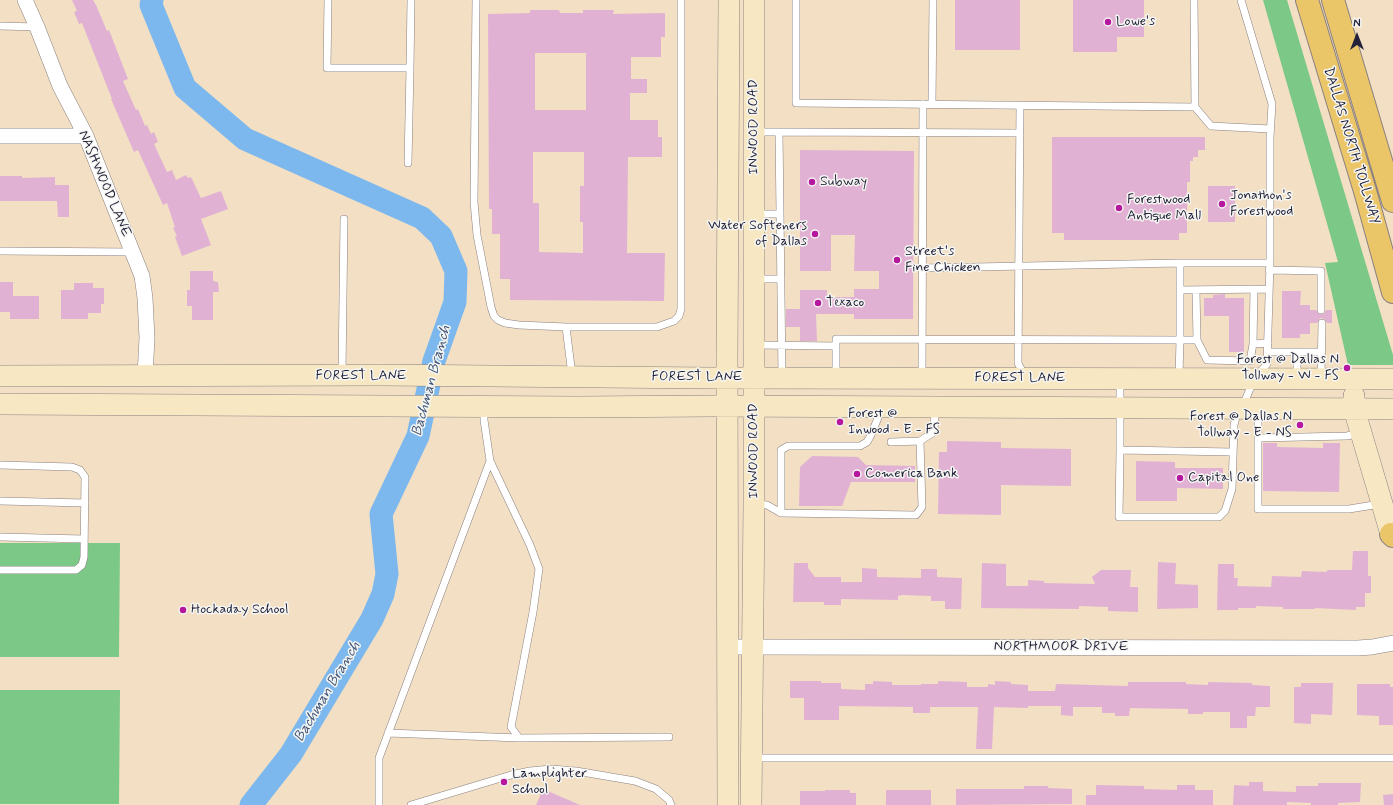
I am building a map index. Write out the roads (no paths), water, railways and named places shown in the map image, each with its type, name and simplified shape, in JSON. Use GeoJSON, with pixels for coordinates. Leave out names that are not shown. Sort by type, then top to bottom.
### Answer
{"type":"FeatureCollection","features":[{"type":"Feature","properties":{"kind":"highway","name":"DALLAS NORTH TOLLWAY"},"geometry":{"type":"LineString","coordinates":[[1307,0],[1365,191],[1393,292]]}},
{"type":"Feature","properties":{"kind":"highway","name":"DALLAS NORTH TOLLWAY"},"geometry":{"type":"LineString","coordinates":[[1333,0],[1393,201]]}},
{"type":"Feature","properties":{"kind":"main road","name":"INWOOD ROAD"},"geometry":{"type":"LineString","coordinates":[[728,805],[727,378],[729,0]]}},
{"type":"Feature","properties":{"kind":"main road","name":"INWOOD ROAD"},"geometry":{"type":"LineString","coordinates":[[751,805],[754,504],[754,0]]}},
{"type":"Feature","properties":{"kind":"main road"},"geometry":{"type":"LineString","coordinates":[[728,214],[754,214]]}},
{"type":"Feature","properties":{"kind":"main road","name":"FOREST LANE"},"geometry":{"type":"LineString","coordinates":[[0,376],[382,375],[727,378],[922,377],[1393,379]]}},
{"type":"Feature","properties":{"kind":"main road"},"geometry":{"type":"LineString","coordinates":[[51,404],[62,394],[125,394],[132,391],[145,376]]}},
{"type":"Feature","properties":{"kind":"main road"},"geometry":{"type":"LineString","coordinates":[[145,376],[148,387],[163,404]]}},
{"type":"Feature","properties":{"kind":"main road"},"geometry":{"type":"LineString","coordinates":[[882,407],[890,398],[905,394],[932,391],[960,378]]}},
{"type":"Feature","properties":{"kind":"main road"},"geometry":{"type":"LineString","coordinates":[[1026,378],[1026,408]]}},
{"type":"Feature","properties":{"kind":"main road"},"geometry":{"type":"LineString","coordinates":[[1354,379],[1354,409],[1392,537]]}},
{"type":"Feature","properties":{"kind":"main road","name":"FOREST LANE"},"geometry":{"type":"LineString","coordinates":[[0,404],[1393,409]]}},
{"type":"Feature","properties":{"kind":"street","name":"NASHWOOD LANE"},"geometry":{"type":"LineString","coordinates":[[25,0],[60,86],[86,136],[142,276],[145,298],[147,338],[145,376]]}},
{"type":"Feature","properties":{"kind":"street"},"geometry":{"type":"LineString","coordinates":[[0,136],[86,136]]}},
{"type":"Feature","properties":{"kind":"street","name":"NORTHMOOR DRIVE"},"geometry":{"type":"LineString","coordinates":[[728,647],[1358,648],[1393,643]]}},
{"type":"Feature","properties":{"kind":"lane"},"geometry":{"type":"LineString","coordinates":[[328,0],[327,68],[410,68]]}},
{"type":"Feature","properties":{"kind":"lane"},"geometry":{"type":"LineString","coordinates":[[408,163],[411,0]]}},
{"type":"Feature","properties":{"kind":"lane"},"geometry":{"type":"LineString","coordinates":[[476,0],[474,202],[477,235],[491,307],[494,316],[498,320],[505,323],[566,327],[657,327],[674,321],[679,316],[681,309],[682,0]]}},
{"type":"Feature","properties":{"kind":"lane"},"geometry":{"type":"LineString","coordinates":[[796,0],[796,103],[1195,107]]}},
{"type":"Feature","properties":{"kind":"lane"},"geometry":{"type":"LineString","coordinates":[[932,104],[933,0]]}},
{"type":"Feature","properties":{"kind":"lane"},"geometry":{"type":"LineString","coordinates":[[1194,0],[1195,107],[1211,126],[1270,129]]}},
{"type":"Feature","properties":{"kind":"lane"},"geometry":{"type":"LineString","coordinates":[[1241,0],[1272,104],[1270,129],[1270,266],[1268,352],[1267,364],[1254,379],[1250,409],[1258,438],[1258,509],[1349,509],[1382,504]]}},
{"type":"Feature","properties":{"kind":"lane"},"geometry":{"type":"LineString","coordinates":[[0,26],[37,27]]}},
{"type":"Feature","properties":{"kind":"lane"},"geometry":{"type":"LineString","coordinates":[[922,377],[923,104]]}},
{"type":"Feature","properties":{"kind":"lane"},"geometry":{"type":"LineString","coordinates":[[1020,105],[1018,363],[1026,378]]}},
{"type":"Feature","properties":{"kind":"lane"},"geometry":{"type":"LineString","coordinates":[[754,132],[1019,133]]}},
{"type":"Feature","properties":{"kind":"lane"},"geometry":{"type":"LineString","coordinates":[[779,132],[782,378]]}},
{"type":"Feature","properties":{"kind":"lane"},"geometry":{"type":"LineString","coordinates":[[754,214],[780,214]]}},
{"type":"Feature","properties":{"kind":"lane"},"geometry":{"type":"LineString","coordinates":[[342,376],[344,219]]}},
{"type":"Feature","properties":{"kind":"lane"},"geometry":{"type":"LineString","coordinates":[[0,251],[133,252]]}},
{"type":"Feature","properties":{"kind":"lane"},"geometry":{"type":"LineString","coordinates":[[922,268],[1180,263],[1270,266],[1321,271],[1321,310]]}},
{"type":"Feature","properties":{"kind":"lane"},"geometry":{"type":"LineString","coordinates":[[1179,378],[1180,263]]}},
{"type":"Feature","properties":{"kind":"lane"},"geometry":{"type":"LineString","coordinates":[[754,280],[781,280]]}},
{"type":"Feature","properties":{"kind":"lane"},"geometry":{"type":"LineString","coordinates":[[1196,290],[1197,340],[1207,360],[1250,361],[1253,344],[1254,289]]}},
{"type":"Feature","properties":{"kind":"lane"},"geometry":{"type":"LineString","coordinates":[[1180,290],[1269,289]]}},
{"type":"Feature","properties":{"kind":"lane"},"geometry":{"type":"LineString","coordinates":[[1322,323],[1322,379]]}},
{"type":"Feature","properties":{"kind":"lane"},"geometry":{"type":"LineString","coordinates":[[566,327],[572,376]]}},
{"type":"Feature","properties":{"kind":"lane"},"geometry":{"type":"LineString","coordinates":[[836,378],[836,339],[1197,340]]}},
{"type":"Feature","properties":{"kind":"lane"},"geometry":{"type":"LineString","coordinates":[[1253,344],[1268,343]]}},
{"type":"Feature","properties":{"kind":"lane"},"geometry":{"type":"LineString","coordinates":[[753,345],[836,346]]}},
{"type":"Feature","properties":{"kind":"lane"},"geometry":{"type":"LineString","coordinates":[[1268,352],[1321,352]]}},
{"type":"Feature","properties":{"kind":"lane"},"geometry":{"type":"LineString","coordinates":[[1296,352],[1297,379]]}},
{"type":"Feature","properties":{"kind":"lane"},"geometry":{"type":"LineString","coordinates":[[1120,379],[1119,517],[1219,517],[1225,511],[1232,489],[1234,425],[1236,417],[1250,409]]}},
{"type":"Feature","properties":{"kind":"lane"},"geometry":{"type":"LineString","coordinates":[[484,406],[484,420],[490,461],[530,545],[539,569],[533,612],[511,727],[519,738]]}},
{"type":"Feature","properties":{"kind":"lane"},"geometry":{"type":"LineString","coordinates":[[781,513],[781,450],[788,446],[860,446],[867,442],[871,435],[882,407]]}},
{"type":"Feature","properties":{"kind":"lane"},"geometry":{"type":"LineString","coordinates":[[891,442],[920,441],[934,432],[935,407]]}},
{"type":"Feature","properties":{"kind":"lane"},"geometry":{"type":"LineString","coordinates":[[1258,438],[1347,436],[1361,432]]}},
{"type":"Feature","properties":{"kind":"lane"},"geometry":{"type":"LineString","coordinates":[[754,504],[767,504],[781,513],[916,515],[922,508],[920,441]]}},
{"type":"Feature","properties":{"kind":"lane"},"geometry":{"type":"LineString","coordinates":[[1120,450],[1233,452]]}},
{"type":"Feature","properties":{"kind":"lane"},"geometry":{"type":"LineString","coordinates":[[379,805],[379,758],[490,461]]}},
{"type":"Feature","properties":{"kind":"lane"},"geometry":{"type":"LineString","coordinates":[[0,465],[72,467],[80,470],[85,477],[84,557],[82,565],[76,570],[0,570]]}},
{"type":"Feature","properties":{"kind":"lane"},"geometry":{"type":"LineString","coordinates":[[0,501],[85,503]]}},
{"type":"Feature","properties":{"kind":"lane"},"geometry":{"type":"LineString","coordinates":[[0,537],[84,539]]}},
{"type":"Feature","properties":{"kind":"lane"},"geometry":{"type":"LineString","coordinates":[[388,733],[519,738],[669,737]]}},
{"type":"Feature","properties":{"kind":"lane"},"geometry":{"type":"LineString","coordinates":[[752,758],[1393,758]]}},
{"type":"Feature","properties":{"kind":"lane"},"geometry":{"type":"LineString","coordinates":[[412,805],[511,775],[551,769],[576,771],[635,781],[656,789],[669,800],[671,805]]}},
{"type":"Feature","properties":{"kind":"waterway","name":"Bachman Branch"},"geometry":{"type":"LineString","coordinates":[[152,0],[151,5],[185,88],[245,139],[422,218],[441,236],[456,271],[455,302],[434,361],[418,436],[381,514],[387,574],[383,594],[372,619],[291,754],[251,805]]}},
{"type":"Feature","properties":{"kind":"place","name":"Lowe's"},"geometry":{"type":"Point","coordinates":[1108,22]}},
{"type":"Feature","properties":{"kind":"place","name":"Subway"},"geometry":{"type":"Point","coordinates":[812,182]}},
{"type":"Feature","properties":{"kind":"place","name":"Jonathon's Forestwood"},"geometry":{"type":"Point","coordinates":[1222,204]}},
{"type":"Feature","properties":{"kind":"place","name":"Forestwood Antique Mall"},"geometry":{"type":"Point","coordinates":[1119,208]}},
{"type":"Feature","properties":{"kind":"place","name":"Water Softeners of Dallas"},"geometry":{"type":"Point","coordinates":[815,234]}},
{"type":"Feature","properties":{"kind":"place","name":"Street's Fine Chicken"},"geometry":{"type":"Point","coordinates":[897,260]}},
{"type":"Feature","properties":{"kind":"place","name":"Texaco"},"geometry":{"type":"Point","coordinates":[818,303]}},
{"type":"Feature","properties":{"kind":"place","name":"Forest @ Dallas N Tollway - W - FS"},"geometry":{"type":"Point","coordinates":[1347,368]}},
{"type":"Feature","properties":{"kind":"place","name":"Forest @ Inwood - E - FS"},"geometry":{"type":"Point","coordinates":[840,422]}},
{"type":"Feature","properties":{"kind":"place","name":"Forest @ Dallas N Tollway - E - NS"},"geometry":{"type":"Point","coordinates":[1300,425]}},
{"type":"Feature","properties":{"kind":"place","name":"Comerica Bank"},"geometry":{"type":"Point","coordinates":[857,474]}},
{"type":"Feature","properties":{"kind":"place","name":"Capital One"},"geometry":{"type":"Point","coordinates":[1180,478]}},
{"type":"Feature","properties":{"kind":"place","name":"Hockaday School"},"geometry":{"type":"Point","coordinates":[183,610]}},
{"type":"Feature","properties":{"kind":"place","name":"Lamplighter School"},"geometry":{"type":"Point","coordinates":[504,782]}}]}
